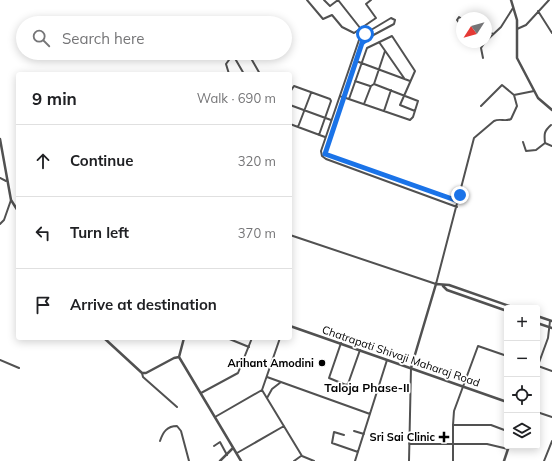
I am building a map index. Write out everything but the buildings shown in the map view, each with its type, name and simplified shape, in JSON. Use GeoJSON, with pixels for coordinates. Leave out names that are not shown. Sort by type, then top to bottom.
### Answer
{"type":"FeatureCollection","features":[{"type":"Feature","properties":{"kind":"street"},"geometry":{"type":"LineString","coordinates":[[307,0],[325,20],[332,16],[344,28],[354,33],[362,29],[376,18],[366,4],[371,0]]}},
{"type":"Feature","properties":{"kind":"street"},"geometry":{"type":"LineString","coordinates":[[324,0],[330,6],[338,0],[368,38]]}},
{"type":"Feature","properties":{"kind":"street"},"geometry":{"type":"LineString","coordinates":[[511,0],[517,20],[517,58],[534,91],[544,105],[552,110]]}},
{"type":"Feature","properties":{"kind":"street"},"geometry":{"type":"LineString","coordinates":[[517,29],[526,25],[548,0]]}},
{"type":"Feature","properties":{"kind":"street"},"geometry":{"type":"LineString","coordinates":[[493,34],[501,27],[513,8]]}},
{"type":"Feature","properties":{"kind":"street"},"geometry":{"type":"LineString","coordinates":[[538,11],[552,33]]}},
{"type":"Feature","properties":{"kind":"street"},"geometry":{"type":"LineString","coordinates":[[322,156],[325,154],[362,43],[368,38],[394,24],[395,20],[392,18],[365,34],[359,40],[325,137],[321,151],[322,156],[326,159],[457,207]]}},
{"type":"Feature","properties":{"kind":"street"},"geometry":{"type":"LineString","coordinates":[[384,23],[388,28]]}},
{"type":"Feature","properties":{"kind":"street"},"geometry":{"type":"LineString","coordinates":[[349,99],[367,48],[394,37],[415,69],[400,104],[415,111]]}},
{"type":"Feature","properties":{"kind":"street"},"geometry":{"type":"LineString","coordinates":[[379,42],[405,79]]}},
{"type":"Feature","properties":{"kind":"street"},"geometry":{"type":"LineString","coordinates":[[481,48],[483,58]]}},
{"type":"Feature","properties":{"kind":"street"},"geometry":{"type":"LineString","coordinates":[[364,104],[370,86],[374,84],[385,51]]}},
{"type":"Feature","properties":{"kind":"street"},"geometry":{"type":"LineString","coordinates":[[228,72],[226,64],[229,60]]}},
{"type":"Feature","properties":{"kind":"street"},"geometry":{"type":"LineString","coordinates":[[237,60],[243,72]]}},
{"type":"Feature","properties":{"kind":"street"},"geometry":{"type":"LineString","coordinates":[[252,60],[259,72]]}},
{"type":"Feature","properties":{"kind":"street"},"geometry":{"type":"LineString","coordinates":[[356,61],[410,81]]}},
{"type":"Feature","properties":{"kind":"street"},"geometry":{"type":"LineString","coordinates":[[355,81],[370,86]]}},
{"type":"Feature","properties":{"kind":"street"},"geometry":{"type":"LineString","coordinates":[[340,96],[410,120],[412,119],[418,100],[374,84]]}},
{"type":"Feature","properties":{"kind":"street"},"geometry":{"type":"LineString","coordinates":[[410,461],[411,368],[436,284],[474,138],[497,119],[511,119],[517,106],[514,94],[502,85],[481,106]]}},
{"type":"Feature","properties":{"kind":"street"},"geometry":{"type":"LineString","coordinates":[[292,89],[294,86],[331,100],[319,135]]}},
{"type":"Feature","properties":{"kind":"street"},"geometry":{"type":"LineString","coordinates":[[384,111],[391,90]]}},
{"type":"Feature","properties":{"kind":"street"},"geometry":{"type":"LineString","coordinates":[[514,94],[534,91]]}},
{"type":"Feature","properties":{"kind":"street"},"geometry":{"type":"LineString","coordinates":[[298,127],[311,92]]}},
{"type":"Feature","properties":{"kind":"street"},"geometry":{"type":"LineString","coordinates":[[292,106],[332,120]]}},
{"type":"Feature","properties":{"kind":"street"},"geometry":{"type":"LineString","coordinates":[[292,125],[325,137]]}},
{"type":"Feature","properties":{"kind":"street"},"geometry":{"type":"LineString","coordinates":[[545,143],[545,130],[551,125]]}},
{"type":"Feature","properties":{"kind":"street"},"geometry":{"type":"LineString","coordinates":[[0,139],[6,181],[11,200],[16,208]]}},
{"type":"Feature","properties":{"kind":"street"},"geometry":{"type":"LineString","coordinates":[[523,142],[526,151],[536,150],[545,143]]}},
{"type":"Feature","properties":{"kind":"street"},"geometry":{"type":"LineString","coordinates":[[545,143],[552,146]]}},
{"type":"Feature","properties":{"kind":"street"},"geometry":{"type":"LineString","coordinates":[[325,154],[458,201]]}},
{"type":"Feature","properties":{"kind":"street"},"geometry":{"type":"LineString","coordinates":[[0,178],[6,181]]}},
{"type":"Feature","properties":{"kind":"street"},"geometry":{"type":"LineString","coordinates":[[0,224],[4,220],[11,200]]}},
{"type":"Feature","properties":{"kind":"street"},"geometry":{"type":"LineString","coordinates":[[292,237],[436,284],[449,285],[506,305]]}},
{"type":"Feature","properties":{"kind":"street"},"geometry":{"type":"LineString","coordinates":[[443,285],[452,292],[504,310]]}},
{"type":"Feature","properties":{"kind":"street"},"geometry":{"type":"LineString","coordinates":[[540,317],[551,321],[548,327],[548,338],[540,359]]}},
{"type":"Feature","properties":{"kind":"street"},"geometry":{"type":"LineString","coordinates":[[540,324],[552,328]]}},
{"type":"Feature","properties":{"kind":"street","name":"Chatrapati Shivaji Maharaj Road"},"geometry":{"type":"LineString","coordinates":[[292,327],[504,401]]}},
{"type":"Feature","properties":{"kind":"street"},"geometry":{"type":"LineString","coordinates":[[106,340],[142,373],[143,377],[177,407]]}},
{"type":"Feature","properties":{"kind":"street"},"geometry":{"type":"LineString","coordinates":[[183,340],[179,357],[241,461]]}},
{"type":"Feature","properties":{"kind":"street"},"geometry":{"type":"LineString","coordinates":[[232,340],[249,347]]}},
{"type":"Feature","properties":{"kind":"street"},"geometry":{"type":"LineString","coordinates":[[201,393],[238,373],[251,340]]}},
{"type":"Feature","properties":{"kind":"street"},"geometry":{"type":"LineString","coordinates":[[215,417],[262,390],[279,340]]}},
{"type":"Feature","properties":{"kind":"street"},"geometry":{"type":"LineString","coordinates":[[341,343],[329,377],[346,385],[348,384],[360,350]]}},
{"type":"Feature","properties":{"kind":"street"},"geometry":{"type":"LineString","coordinates":[[453,461],[452,426],[454,411],[478,346],[504,355]]}},
{"type":"Feature","properties":{"kind":"street"},"geometry":{"type":"LineString","coordinates":[[142,373],[146,373],[174,358],[179,357]]}},
{"type":"Feature","properties":{"kind":"street"},"geometry":{"type":"LineString","coordinates":[[0,360],[19,368]]}},
{"type":"Feature","properties":{"kind":"street"},"geometry":{"type":"LineString","coordinates":[[355,461],[387,360]]}},
{"type":"Feature","properties":{"kind":"street"},"geometry":{"type":"LineString","coordinates":[[540,368],[552,372]]}},
{"type":"Feature","properties":{"kind":"street"},"geometry":{"type":"LineString","coordinates":[[266,377],[370,414]]}},
{"type":"Feature","properties":{"kind":"street"},"geometry":{"type":"LineString","coordinates":[[267,398],[272,389],[281,382]]}},
{"type":"Feature","properties":{"kind":"street"},"geometry":{"type":"LineString","coordinates":[[262,390],[302,456],[314,461]]}},
{"type":"Feature","properties":{"kind":"street"},"geometry":{"type":"LineString","coordinates":[[540,413],[552,417]]}},
{"type":"Feature","properties":{"kind":"street"},"geometry":{"type":"LineString","coordinates":[[452,426],[491,425],[504,430]]}},
{"type":"Feature","properties":{"kind":"street"},"geometry":{"type":"LineString","coordinates":[[160,441],[162,433],[170,427],[177,426],[181,431],[189,461]]}},
{"type":"Feature","properties":{"kind":"street"},"geometry":{"type":"LineString","coordinates":[[236,453],[284,426]]}},
{"type":"Feature","properties":{"kind":"street"},"geometry":{"type":"LineString","coordinates":[[354,431],[364,434]]}},
{"type":"Feature","properties":{"kind":"street"},"geometry":{"type":"LineString","coordinates":[[344,435],[334,432],[332,443],[358,452]]}},
{"type":"Feature","properties":{"kind":"street"},"geometry":{"type":"LineString","coordinates":[[544,461],[552,441]]}},
{"type":"Feature","properties":{"kind":"street"},"geometry":{"type":"LineString","coordinates":[[214,446],[220,442],[226,455]]}},
{"type":"Feature","properties":{"kind":"street"},"geometry":{"type":"LineString","coordinates":[[409,444],[487,444],[504,447]]}},
{"type":"Feature","properties":{"kind":"street"},"geometry":{"type":"LineString","coordinates":[[220,461],[233,448]]}},
{"type":"Feature","properties":{"kind":"street"},"geometry":{"type":"LineString","coordinates":[[504,461],[509,449]]}},
{"type":"Feature","properties":{"kind":"street"},"geometry":{"type":"LineString","coordinates":[[294,461],[302,456]]}},
{"type":"Feature","properties":{"kind":"place","name":"Arihant Amodini"},"geometry":{"type":"Point","coordinates":[322,363]}},
{"type":"Feature","properties":{"kind":"place","name":"Sri Sai Clinic"},"geometry":{"type":"Point","coordinates":[444,437]}},
{"type":"Feature","properties":{"kind":"district","name":"Taloja Phase-II"},"geometry":{"type":"Point","coordinates":[367,387]}},
{"type":"Feature","properties":{"kind":"route"},"geometry":{"type":"LineString","coordinates":[[365,34],[368,38],[362,43],[325,154],[327,156],[458,201],[460,195]]}}]}
